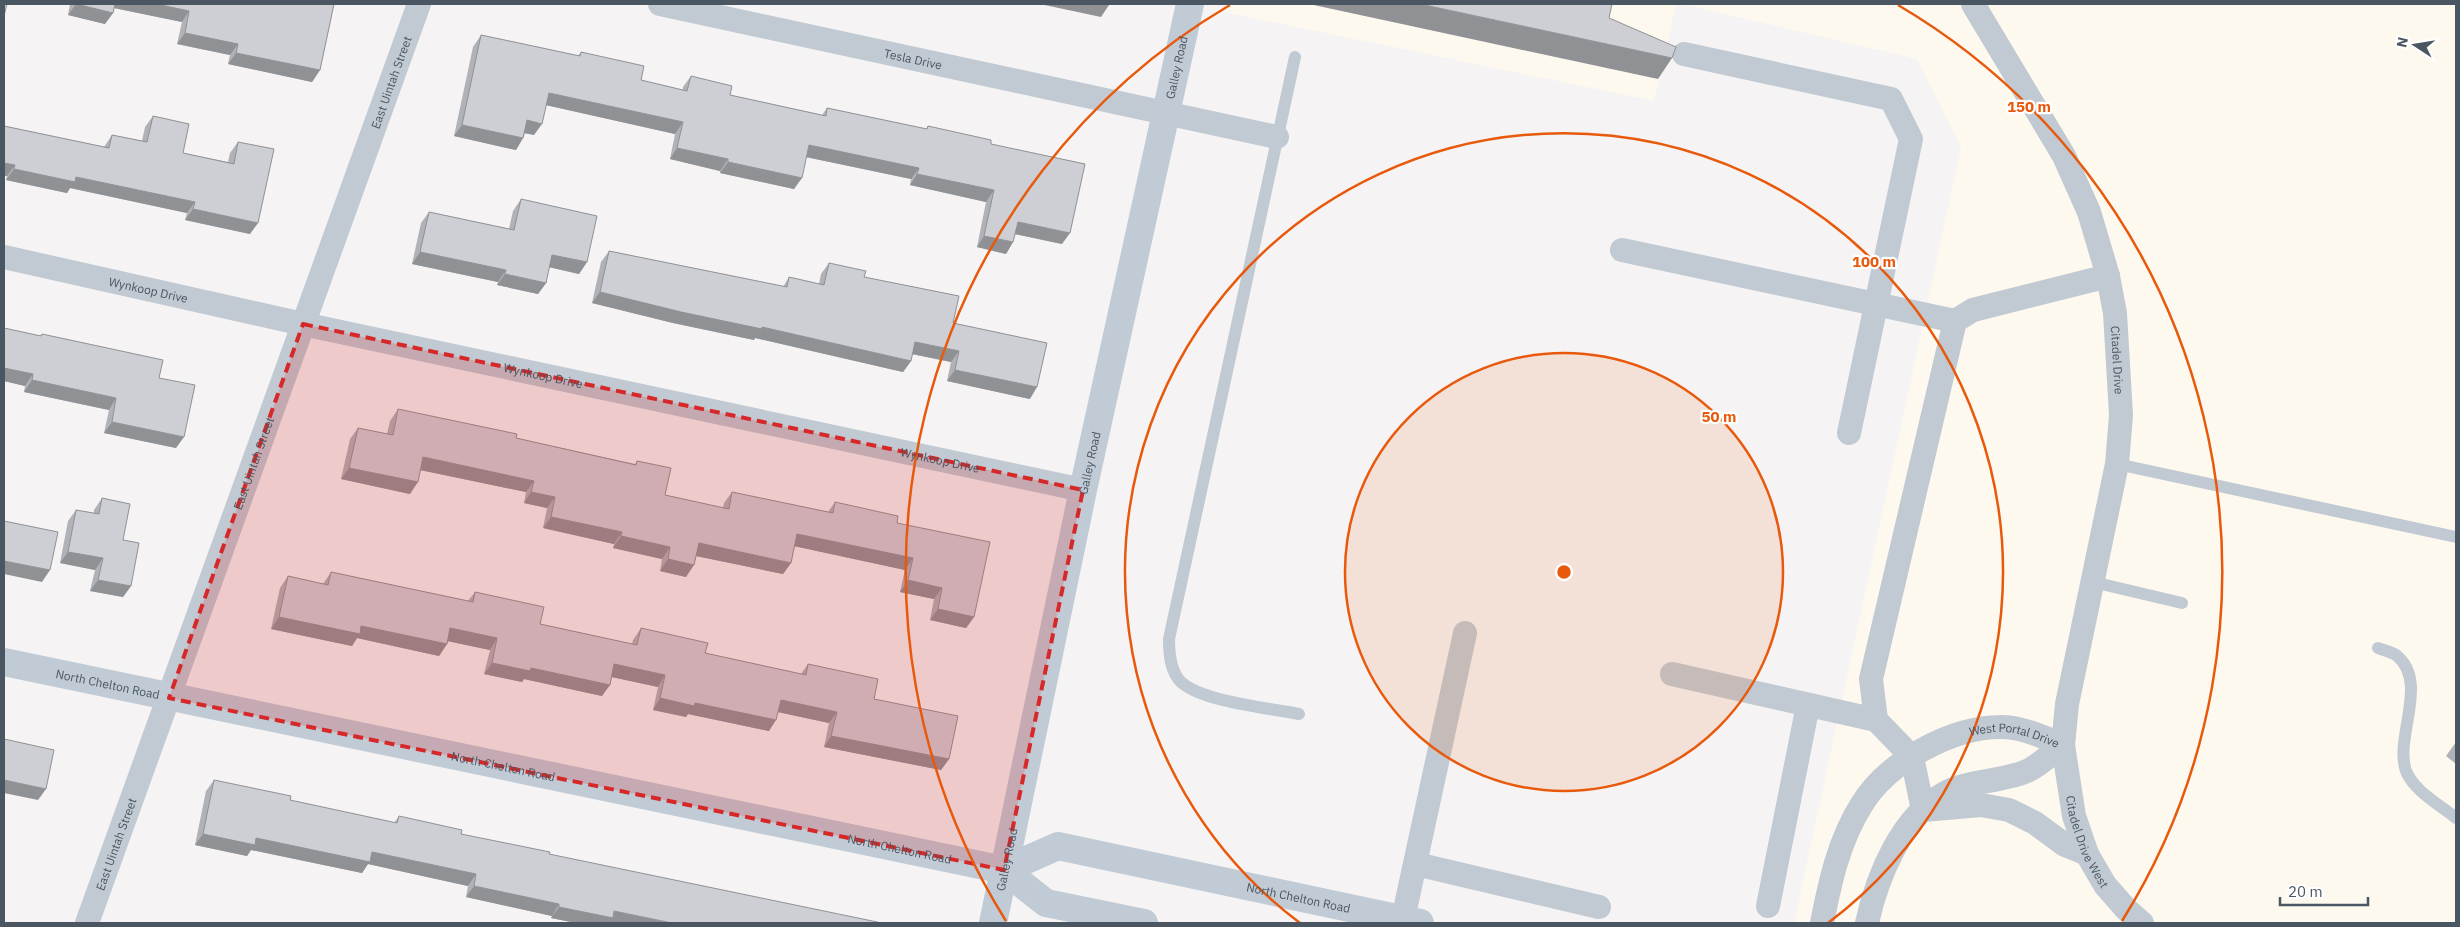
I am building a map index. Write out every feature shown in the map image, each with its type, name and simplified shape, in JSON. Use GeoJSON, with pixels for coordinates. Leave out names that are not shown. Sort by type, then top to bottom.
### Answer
{"type":"FeatureCollection","features":[{"type":"Feature","properties":{"kind":"main road","name":"Galley Road"},"geometry":{"type":"LineString","coordinates":[[993,923],[1083,490],[1190,4]]}},
{"type":"Feature","properties":{"kind":"main road","name":"North Chelton Road"},"geometry":{"type":"LineString","coordinates":[[4,662],[169,698],[1004,870],[1046,903],[1144,923]]}},
{"type":"Feature","properties":{"kind":"main road","name":"North Chelton Road"},"geometry":{"type":"LineString","coordinates":[[1004,870],[1058,846],[1411,921]]}},
{"type":"Feature","properties":{"kind":"street","name":"East Uintah Street"},"geometry":{"type":"LineString","coordinates":[[87,923],[419,4]]}},
{"type":"Feature","properties":{"kind":"street","name":"Tesla Drive"},"geometry":{"type":"LineString","coordinates":[[660,4],[1276,137]]}},
{"type":"Feature","properties":{"kind":"street","name":"Citadel Drive"},"geometry":{"type":"LineString","coordinates":[[1976,5],[2064,156],[2089,212],[2108,276],[2115,313],[2121,415],[2116,464],[2067,704],[2063,745]]}},
{"type":"Feature","properties":{"kind":"street"},"geometry":{"type":"LineString","coordinates":[[1684,54],[1891,99],[1911,139],[1849,433]]}},
{"type":"Feature","properties":{"kind":"street"},"geometry":{"type":"LineString","coordinates":[[1622,250],[1955,321],[1973,310],[2108,276]]}},
{"type":"Feature","properties":{"kind":"street","name":"Wynkoop Drive"},"geometry":{"type":"LineString","coordinates":[[4,257],[303,324],[1083,490]]}},
{"type":"Feature","properties":{"kind":"street"},"geometry":{"type":"LineString","coordinates":[[1876,720],[1871,679],[1955,321]]}},
{"type":"Feature","properties":{"kind":"street"},"geometry":{"type":"LineString","coordinates":[[1411,921],[1416,864],[1466,633]]}},
{"type":"Feature","properties":{"kind":"street"},"geometry":{"type":"LineString","coordinates":[[1672,674],[1876,720],[1912,757],[1924,810],[1981,805],[2009,810],[2035,823],[2065,845],[2087,854]]}},
{"type":"Feature","properties":{"kind":"street"},"geometry":{"type":"LineString","coordinates":[[1768,906],[1808,705]]}},
{"type":"Feature","properties":{"kind":"street","name":"West Portal Drive"},"geometry":{"type":"LineString","coordinates":[[1822,923],[1833,869],[1862,804],[1887,776],[1912,757],[1940,740],[1971,730],[2002,727],[2035,734],[2063,745]]}},
{"type":"Feature","properties":{"kind":"street","name":"West Portal Drive"},"geometry":{"type":"LineString","coordinates":[[1867,923],[1872,898],[1900,838],[1912,820],[1945,793],[2029,770],[2063,745]]}},
{"type":"Feature","properties":{"kind":"street","name":"Citadel Drive West"},"geometry":{"type":"LineString","coordinates":[[2063,745],[2074,816],[2087,854],[2105,885],[2126,910],[2142,923]]}},
{"type":"Feature","properties":{"kind":"street"},"geometry":{"type":"LineString","coordinates":[[1416,864],[1599,906]]}},
{"type":"Feature","properties":{"kind":"lane"},"geometry":{"type":"LineString","coordinates":[[1295,57],[1276,137],[1169,639],[1170,661],[1180,681],[1202,695],[1299,714]]}},
{"type":"Feature","properties":{"kind":"lane"},"geometry":{"type":"LineString","coordinates":[[2116,464],[2456,537]]}},
{"type":"Feature","properties":{"kind":"lane"},"geometry":{"type":"LineString","coordinates":[[2093,582],[2182,603]]}},
{"type":"Feature","properties":{"kind":"lane"},"geometry":{"type":"LineString","coordinates":[[2378,648],[2396,656],[2408,673],[2412,692],[2403,753],[2406,772],[2418,788],[2456,818]]}},
{"type":"Feature","properties":{"kind":"highlighted area"},"geometry":{"type":"Polygon","coordinates":[[[303,324],[1083,490],[1004,870],[169,698],[303,324]]]}},
{"type":"Feature","properties":{"kind":"shaded area"},"geometry":{"type":"Polygon","coordinates":[[[1228,4],[1676,4],[1654,101],[1224,12],[1228,4]]]}},
{"type":"Feature","properties":{"kind":"shaded area"},"geometry":{"type":"Polygon","coordinates":[[[1682,4],[2456,4],[2456,923],[1794,923],[1961,147],[1917,59],[1682,4]]]}},
{"type":"Feature","properties":{"kind":"building"},"geometry":{"type":"Polygon","coordinates":[[[4,4],[7,4],[4,16],[4,4]]]}},
{"type":"Feature","properties":{"kind":"building"},"geometry":{"type":"Polygon","coordinates":[[[76,4],[115,4],[113,13],[76,4]]]}},
{"type":"Feature","properties":{"kind":"building"},"geometry":{"type":"Polygon","coordinates":[[[156,4],[334,4],[320,70],[236,53],[238,44],[185,33],[189,11],[156,4]]]}},
{"type":"Feature","properties":{"kind":"building"},"geometry":{"type":"Polygon","coordinates":[[[1420,4],[1612,4],[1609,18],[1676,47],[1672,58],[1420,4]]]}},
{"type":"Feature","properties":{"kind":"building"},"geometry":{"type":"Polygon","coordinates":[[[481,35],[580,56],[581,52],[644,66],[641,80],[687,91],[691,76],[732,86],[730,95],[826,116],[827,108],[927,129],[928,126],[991,140],[991,144],[1085,164],[1070,233],[1018,222],[1013,242],[984,236],[994,190],[917,174],[919,168],[809,145],[802,178],[728,162],[728,159],[677,148],[683,122],[549,93],[542,124],[527,120],[523,138],[462,125],[481,35]]]}},
{"type":"Feature","properties":{"kind":"building"},"geometry":{"type":"Polygon","coordinates":[[[153,116],[189,124],[183,153],[234,164],[238,142],[274,149],[258,223],[193,209],[195,202],[76,177],[75,182],[14,169],[15,165],[4,163],[4,126],[109,148],[112,135],[147,142],[153,116]]]}},
{"type":"Feature","properties":{"kind":"building"},"geometry":{"type":"Polygon","coordinates":[[[521,199],[597,216],[587,262],[552,255],[546,283],[505,274],[506,270],[420,252],[429,212],[514,230],[521,199]]]}},
{"type":"Feature","properties":{"kind":"building"},"geometry":{"type":"Polygon","coordinates":[[[609,251],[787,287],[789,277],[824,285],[829,263],[866,271],[864,277],[959,296],[953,323],[1047,343],[1037,387],[955,370],[959,351],[915,342],[911,361],[762,327],[762,329],[681,312],[600,292],[609,251]]]}},
{"type":"Feature","properties":{"kind":"building"},"geometry":{"type":"Polygon","coordinates":[[[4,328],[41,336],[42,334],[163,360],[159,378],[195,385],[184,437],[112,422],[116,398],[32,380],[33,374],[4,368],[4,328]]]}},
{"type":"Feature","properties":{"kind":"building"},"geometry":{"type":"Polygon","coordinates":[[[398,409],[517,434],[516,438],[636,465],[637,461],[671,468],[665,495],[729,509],[732,492],[833,513],[835,502],[898,516],[897,523],[990,542],[974,617],[938,609],[942,588],[908,580],[913,558],[797,534],[791,563],[699,543],[694,565],[668,559],[670,547],[621,536],[622,532],[551,517],[555,497],[531,492],[534,481],[423,457],[418,482],[349,468],[358,428],[393,435],[398,409]]]}},
{"type":"Feature","properties":{"kind":"building"},"geometry":{"type":"Polygon","coordinates":[[[102,498],[130,504],[123,540],[139,543],[131,586],[98,580],[103,558],[68,552],[76,510],[99,514],[102,498]]]}},
{"type":"Feature","properties":{"kind":"building"},"geometry":{"type":"Polygon","coordinates":[[[4,521],[58,532],[50,570],[4,561],[4,521]]]}},
{"type":"Feature","properties":{"kind":"building"},"geometry":{"type":"Polygon","coordinates":[[[331,572],[473,602],[475,592],[544,607],[540,624],[637,645],[641,628],[708,643],[705,653],[806,675],[808,664],[878,679],[874,699],[958,716],[949,759],[831,736],[837,712],[781,700],[776,720],[695,703],[694,706],[660,698],[665,675],[614,664],[610,685],[531,668],[530,671],[492,663],[497,638],[450,628],[447,644],[361,626],[360,634],[279,617],[288,576],[328,585],[331,572]]]}},
{"type":"Feature","properties":{"kind":"building"},"geometry":{"type":"Polygon","coordinates":[[[4,739],[54,750],[46,789],[4,780],[4,739]]]}},
{"type":"Feature","properties":{"kind":"building"},"geometry":{"type":"Polygon","coordinates":[[[214,780],[291,796],[290,800],[397,823],[399,816],[462,830],[461,834],[550,852],[549,854],[882,923],[672,923],[614,911],[613,918],[559,907],[559,904],[474,886],[476,874],[372,852],[370,862],[256,838],[255,845],[203,834],[214,780]]]}}]}
